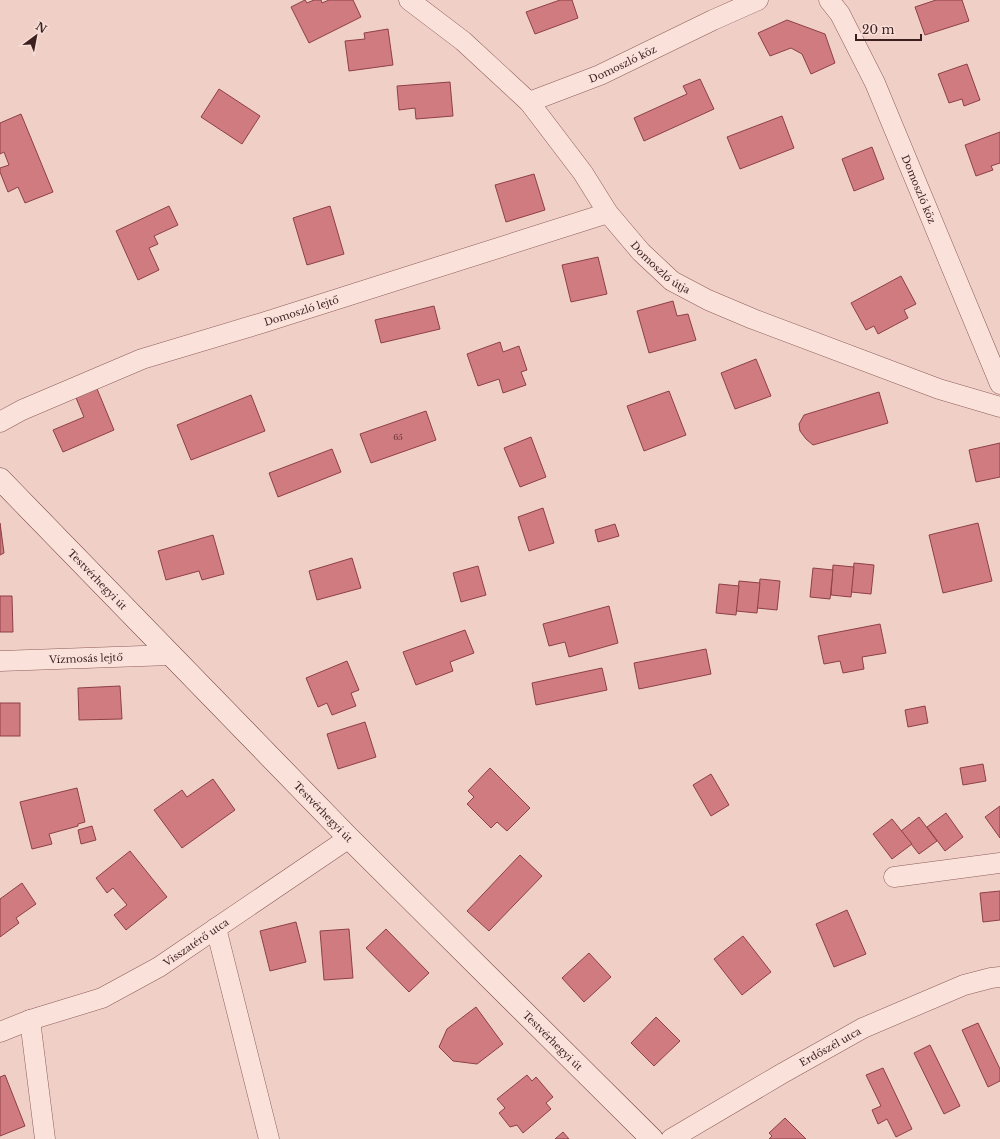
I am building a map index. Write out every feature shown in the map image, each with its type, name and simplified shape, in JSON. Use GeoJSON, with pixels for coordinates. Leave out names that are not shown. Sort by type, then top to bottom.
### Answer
{"type":"FeatureCollection","features":[{"type":"Feature","properties":{"kind":"street","name":"Domoszló útja"},"geometry":{"type":"LineString","coordinates":[[409,0],[463,41],[529,102],[557,137],[608,213],[641,252],[672,281],[708,300],[753,320],[939,389],[1000,407]]}},
{"type":"Feature","properties":{"kind":"street","name":"Domoszló köz"},"geometry":{"type":"LineString","coordinates":[[529,102],[600,75],[713,20],[758,0]]}},
{"type":"Feature","properties":{"kind":"street","name":"Domoszló köz"},"geometry":{"type":"LineString","coordinates":[[829,0],[840,14],[876,84],[1000,384]]}},
{"type":"Feature","properties":{"kind":"street","name":"Domoszló lejtő"},"geometry":{"type":"LineString","coordinates":[[0,422],[22,410],[142,359],[262,323],[608,213]]}},
{"type":"Feature","properties":{"kind":"street","name":"Testvérhegyi út"},"geometry":{"type":"LineString","coordinates":[[0,479],[349,838],[652,1139]]}},
{"type":"Feature","properties":{"kind":"street","name":"Vízmosás lejtő"},"geometry":{"type":"LineString","coordinates":[[0,661],[171,656]]}},
{"type":"Feature","properties":{"kind":"street","name":"Visszatérő utca"},"geometry":{"type":"LineString","coordinates":[[0,1032],[30,1020],[102,998],[159,966],[349,838]]}},
{"type":"Feature","properties":{"kind":"street"},"geometry":{"type":"LineString","coordinates":[[894,877],[1000,863]]}},
{"type":"Feature","properties":{"kind":"street"},"geometry":{"type":"LineString","coordinates":[[216,928],[269,1139]]}},
{"type":"Feature","properties":{"kind":"street","name":"Erdőszél utca"},"geometry":{"type":"LineString","coordinates":[[671,1139],[863,1028],[964,985],[1000,977]]}},
{"type":"Feature","properties":{"kind":"street"},"geometry":{"type":"LineString","coordinates":[[30,1020],[45,1139]]}},
{"type":"Feature","properties":{"kind":"building"},"geometry":{"type":"Polygon","coordinates":[[[305,0],[307,3],[314,0],[321,0],[322,3],[329,0],[353,0],[361,17],[309,43],[291,7],[305,0]]]}},
{"type":"Feature","properties":{"kind":"building"},"geometry":{"type":"Polygon","coordinates":[[[560,0],[572,0],[578,18],[535,34],[526,12],[560,0]]]}},
{"type":"Feature","properties":{"kind":"building"},"geometry":{"type":"Polygon","coordinates":[[[936,0],[962,0],[969,21],[925,35],[915,7],[936,0]]]}},
{"type":"Feature","properties":{"kind":"building"},"geometry":{"type":"Polygon","coordinates":[[[787,20],[825,34],[835,63],[811,74],[802,54],[791,48],[770,56],[758,33],[787,20]]]}},
{"type":"Feature","properties":{"kind":"building"},"geometry":{"type":"Polygon","coordinates":[[[388,29],[393,65],[349,71],[345,41],[365,39],[364,33],[388,29]]]}},
{"type":"Feature","properties":{"kind":"building"},"geometry":{"type":"Polygon","coordinates":[[[967,64],[980,100],[964,106],[962,99],[949,103],[938,74],[967,64]]]}},
{"type":"Feature","properties":{"kind":"building"},"geometry":{"type":"Polygon","coordinates":[[[700,79],[714,109],[644,141],[634,118],[687,94],[683,86],[700,79]]]}},
{"type":"Feature","properties":{"kind":"building"},"geometry":{"type":"Polygon","coordinates":[[[450,82],[453,116],[416,119],[415,108],[399,110],[397,86],[450,82]]]}},
{"type":"Feature","properties":{"kind":"building"},"geometry":{"type":"Polygon","coordinates":[[[219,89],[260,116],[242,144],[201,117],[219,89]]]}},
{"type":"Feature","properties":{"kind":"building"},"geometry":{"type":"Polygon","coordinates":[[[21,114],[53,192],[25,203],[18,187],[8,192],[0,172],[0,168],[9,165],[4,152],[0,154],[0,123],[21,114]]]}},
{"type":"Feature","properties":{"kind":"building"},"geometry":{"type":"Polygon","coordinates":[[[782,116],[794,148],[740,169],[727,137],[782,116]]]}},
{"type":"Feature","properties":{"kind":"building"},"geometry":{"type":"Polygon","coordinates":[[[1000,132],[1000,163],[991,166],[993,170],[976,176],[965,145],[1000,132]]]}},
{"type":"Feature","properties":{"kind":"building"},"geometry":{"type":"Polygon","coordinates":[[[872,147],[884,179],[854,191],[842,159],[872,147]]]}},
{"type":"Feature","properties":{"kind":"building"},"geometry":{"type":"Polygon","coordinates":[[[534,174],[545,210],[506,222],[495,185],[534,174]]]}},
{"type":"Feature","properties":{"kind":"building"},"geometry":{"type":"Polygon","coordinates":[[[169,206],[178,225],[154,236],[158,244],[149,248],[159,270],[138,280],[116,231],[169,206]]]}},
{"type":"Feature","properties":{"kind":"building"},"geometry":{"type":"Polygon","coordinates":[[[330,206],[344,254],[307,265],[293,218],[330,206]]]}},
{"type":"Feature","properties":{"kind":"building"},"geometry":{"type":"Polygon","coordinates":[[[598,257],[607,294],[571,302],[562,265],[598,257]]]}},
{"type":"Feature","properties":{"kind":"building"},"geometry":{"type":"Polygon","coordinates":[[[901,276],[916,304],[904,310],[908,318],[878,334],[874,326],[866,330],[851,303],[901,276]]]}},
{"type":"Feature","properties":{"kind":"building"},"geometry":{"type":"Polygon","coordinates":[[[673,301],[677,316],[688,314],[696,340],[649,353],[637,311],[673,301]]]}},
{"type":"Feature","properties":{"kind":"building"},"geometry":{"type":"Polygon","coordinates":[[[434,306],[440,329],[381,343],[375,320],[434,306]]]}},
{"type":"Feature","properties":{"kind":"building"},"geometry":{"type":"Polygon","coordinates":[[[500,342],[503,352],[519,346],[527,370],[521,372],[526,385],[503,393],[499,379],[478,386],[467,354],[500,342]]]}},
{"type":"Feature","properties":{"kind":"building"},"geometry":{"type":"Polygon","coordinates":[[[756,359],[771,396],[735,409],[721,373],[756,359]]]}},
{"type":"Feature","properties":{"kind":"building"},"geometry":{"type":"Polygon","coordinates":[[[95,384],[114,430],[63,452],[53,430],[84,417],[74,393],[95,384]]]}},
{"type":"Feature","properties":{"kind":"building"},"geometry":{"type":"Polygon","coordinates":[[[669,391],[686,435],[644,451],[627,406],[669,391]]]}},
{"type":"Feature","properties":{"kind":"building"},"geometry":{"type":"Polygon","coordinates":[[[879,392],[888,423],[813,445],[800,431],[799,424],[804,415],[879,392]]]}},
{"type":"Feature","properties":{"kind":"building"},"geometry":{"type":"Polygon","coordinates":[[[251,395],[265,431],[191,460],[177,425],[251,395]]]}},
{"type":"Feature","properties":{"kind":"building"},"geometry":{"type":"Polygon","coordinates":[[[426,411],[436,440],[371,463],[360,434],[426,411]]]}},
{"type":"Feature","properties":{"kind":"building"},"geometry":{"type":"Polygon","coordinates":[[[531,437],[546,477],[520,487],[504,448],[531,437]]]}},
{"type":"Feature","properties":{"kind":"building"},"geometry":{"type":"Polygon","coordinates":[[[1000,443],[1000,477],[976,482],[969,450],[1000,443]]]}},
{"type":"Feature","properties":{"kind":"building"},"geometry":{"type":"Polygon","coordinates":[[[332,449],[341,472],[278,497],[269,473],[332,449]]]}},
{"type":"Feature","properties":{"kind":"building"},"geometry":{"type":"Polygon","coordinates":[[[543,508],[554,543],[529,551],[518,517],[543,508]]]}},
{"type":"Feature","properties":{"kind":"building"},"geometry":{"type":"Polygon","coordinates":[[[0,523],[4,553],[0,555],[0,523]]]}},
{"type":"Feature","properties":{"kind":"building"},"geometry":{"type":"Polygon","coordinates":[[[978,523],[992,581],[943,593],[929,535],[978,523]]]}},
{"type":"Feature","properties":{"kind":"building"},"geometry":{"type":"Polygon","coordinates":[[[615,524],[619,536],[598,542],[595,530],[615,524]]]}},
{"type":"Feature","properties":{"kind":"building"},"geometry":{"type":"Polygon","coordinates":[[[213,535],[224,574],[202,580],[199,571],[166,580],[158,551],[213,535]]]}},
{"type":"Feature","properties":{"kind":"building"},"geometry":{"type":"Polygon","coordinates":[[[352,558],[361,588],[317,600],[309,571],[352,558]]]}},
{"type":"Feature","properties":{"kind":"building"},"geometry":{"type":"Polygon","coordinates":[[[854,563],[874,565],[871,594],[851,592],[854,563]]]}},
{"type":"Feature","properties":{"kind":"building"},"geometry":{"type":"Polygon","coordinates":[[[833,565],[854,567],[851,597],[831,595],[833,565]]]}},
{"type":"Feature","properties":{"kind":"building"},"geometry":{"type":"Polygon","coordinates":[[[478,566],[486,595],[461,602],[453,573],[478,566]]]}},
{"type":"Feature","properties":{"kind":"building"},"geometry":{"type":"Polygon","coordinates":[[[813,568],[833,570],[830,599],[810,597],[813,568]]]}},
{"type":"Feature","properties":{"kind":"building"},"geometry":{"type":"Polygon","coordinates":[[[760,579],[780,581],[777,610],[757,608],[760,579]]]}},
{"type":"Feature","properties":{"kind":"building"},"geometry":{"type":"Polygon","coordinates":[[[739,581],[760,583],[757,613],[736,611],[739,581]]]}},
{"type":"Feature","properties":{"kind":"building"},"geometry":{"type":"Polygon","coordinates":[[[719,584],[739,586],[736,615],[716,613],[719,584]]]}},
{"type":"Feature","properties":{"kind":"building"},"geometry":{"type":"Polygon","coordinates":[[[0,596],[12,596],[13,632],[0,632],[0,596]]]}},
{"type":"Feature","properties":{"kind":"building"},"geometry":{"type":"Polygon","coordinates":[[[609,606],[618,643],[569,657],[565,642],[549,646],[543,624],[609,606]]]}},
{"type":"Feature","properties":{"kind":"building"},"geometry":{"type":"Polygon","coordinates":[[[880,624],[886,653],[862,657],[864,669],[843,673],[840,661],[824,664],[818,636],[880,624]]]}},
{"type":"Feature","properties":{"kind":"building"},"geometry":{"type":"Polygon","coordinates":[[[465,630],[474,653],[450,662],[453,671],[416,685],[403,652],[465,630]]]}},
{"type":"Feature","properties":{"kind":"building"},"geometry":{"type":"Polygon","coordinates":[[[706,649],[711,674],[639,689],[634,663],[706,649]]]}},
{"type":"Feature","properties":{"kind":"building"},"geometry":{"type":"Polygon","coordinates":[[[347,661],[359,690],[351,693],[356,706],[332,715],[327,703],[318,707],[306,678],[347,661]]]}},
{"type":"Feature","properties":{"kind":"building"},"geometry":{"type":"Polygon","coordinates":[[[602,668],[607,690],[536,705],[532,683],[602,668]]]}},
{"type":"Feature","properties":{"kind":"building"},"geometry":{"type":"Polygon","coordinates":[[[120,686],[122,719],[79,720],[78,688],[120,686]]]}},
{"type":"Feature","properties":{"kind":"building"},"geometry":{"type":"Polygon","coordinates":[[[0,703],[20,703],[20,736],[0,736],[0,703]]]}},
{"type":"Feature","properties":{"kind":"building"},"geometry":{"type":"Polygon","coordinates":[[[925,706],[928,723],[908,727],[905,710],[925,706]]]}},
{"type":"Feature","properties":{"kind":"building"},"geometry":{"type":"Polygon","coordinates":[[[365,722],[376,757],[338,769],[327,734],[365,722]]]}},
{"type":"Feature","properties":{"kind":"building"},"geometry":{"type":"Polygon","coordinates":[[[983,764],[986,781],[963,785],[960,768],[983,764]]]}},
{"type":"Feature","properties":{"kind":"building"},"geometry":{"type":"Polygon","coordinates":[[[490,768],[530,808],[507,831],[497,822],[491,828],[467,804],[474,797],[468,791],[490,768]]]}},
{"type":"Feature","properties":{"kind":"building"},"geometry":{"type":"Polygon","coordinates":[[[711,774],[729,805],[711,816],[693,785],[711,774]]]}},
{"type":"Feature","properties":{"kind":"building"},"geometry":{"type":"Polygon","coordinates":[[[213,779],[235,810],[182,848],[154,810],[182,790],[187,797],[213,779]]]}},
{"type":"Feature","properties":{"kind":"building"},"geometry":{"type":"Polygon","coordinates":[[[77,788],[85,822],[78,824],[78,826],[49,834],[52,844],[32,849],[20,802],[77,788]]]}},
{"type":"Feature","properties":{"kind":"building"},"geometry":{"type":"Polygon","coordinates":[[[1000,806],[1000,838],[985,817],[1000,806]]]}},
{"type":"Feature","properties":{"kind":"building"},"geometry":{"type":"Polygon","coordinates":[[[946,813],[963,837],[945,851],[927,827],[946,813]]]}},
{"type":"Feature","properties":{"kind":"building"},"geometry":{"type":"Polygon","coordinates":[[[919,817],[937,841],[919,854],[901,831],[919,817]]]}},
{"type":"Feature","properties":{"kind":"building"},"geometry":{"type":"Polygon","coordinates":[[[892,819],[912,844],[892,859],[873,834],[892,819]]]}},
{"type":"Feature","properties":{"kind":"building"},"geometry":{"type":"Polygon","coordinates":[[[92,826],[96,840],[81,844],[78,830],[92,826]]]}},
{"type":"Feature","properties":{"kind":"building"},"geometry":{"type":"Polygon","coordinates":[[[130,851],[167,897],[126,930],[114,915],[127,905],[113,888],[107,893],[96,878],[130,851]]]}},
{"type":"Feature","properties":{"kind":"building"},"geometry":{"type":"Polygon","coordinates":[[[520,855],[542,876],[489,931],[467,911],[520,855]]]}},
{"type":"Feature","properties":{"kind":"building"},"geometry":{"type":"Polygon","coordinates":[[[22,883],[36,904],[16,918],[19,923],[0,937],[0,899],[22,883]]]}},
{"type":"Feature","properties":{"kind":"building"},"geometry":{"type":"Polygon","coordinates":[[[1000,891],[1000,920],[983,922],[980,893],[1000,891]]]}},
{"type":"Feature","properties":{"kind":"building"},"geometry":{"type":"Polygon","coordinates":[[[847,910],[866,954],[834,967],[816,924],[847,910]]]}},
{"type":"Feature","properties":{"kind":"building"},"geometry":{"type":"Polygon","coordinates":[[[296,922],[306,962],[270,971],[260,931],[296,922]]]}},
{"type":"Feature","properties":{"kind":"building"},"geometry":{"type":"Polygon","coordinates":[[[349,929],[353,978],[324,980],[320,931],[349,929]]]}},
{"type":"Feature","properties":{"kind":"building"},"geometry":{"type":"Polygon","coordinates":[[[386,929],[429,973],[409,992],[366,948],[386,929]]]}},
{"type":"Feature","properties":{"kind":"building"},"geometry":{"type":"Polygon","coordinates":[[[743,936],[771,972],[742,995],[714,959],[743,936]]]}},
{"type":"Feature","properties":{"kind":"building"},"geometry":{"type":"Polygon","coordinates":[[[589,953],[611,977],[584,1002],[562,978],[589,953]]]}},
{"type":"Feature","properties":{"kind":"building"},"geometry":{"type":"Polygon","coordinates":[[[476,1007],[503,1044],[477,1064],[453,1061],[439,1047],[447,1029],[476,1007]]]}},
{"type":"Feature","properties":{"kind":"building"},"geometry":{"type":"Polygon","coordinates":[[[656,1017],[680,1041],[654,1066],[631,1043],[656,1017]]]}},
{"type":"Feature","properties":{"kind":"building"},"geometry":{"type":"Polygon","coordinates":[[[978,1023],[1000,1069],[1000,1081],[988,1087],[962,1030],[978,1023]]]}},
{"type":"Feature","properties":{"kind":"building"},"geometry":{"type":"Polygon","coordinates":[[[930,1045],[960,1106],[944,1114],[914,1053],[930,1045]]]}},
{"type":"Feature","properties":{"kind":"building"},"geometry":{"type":"Polygon","coordinates":[[[883,1068],[912,1129],[896,1137],[887,1119],[878,1124],[872,1110],[881,1106],[866,1075],[883,1068]]]}},
{"type":"Feature","properties":{"kind":"building"},"geometry":{"type":"Polygon","coordinates":[[[5,1075],[25,1126],[0,1136],[0,1077],[5,1075]]]}},
{"type":"Feature","properties":{"kind":"building"},"geometry":{"type":"Polygon","coordinates":[[[527,1075],[532,1081],[536,1077],[553,1097],[546,1103],[551,1109],[523,1133],[517,1125],[510,1127],[499,1113],[505,1108],[497,1099],[527,1075]]]}},
{"type":"Feature","properties":{"kind":"building"},"geometry":{"type":"Polygon","coordinates":[[[785,1118],[806,1139],[769,1139],[772,1136],[769,1133],[785,1118]]]}},
{"type":"Feature","properties":{"kind":"building"},"geometry":{"type":"Polygon","coordinates":[[[563,1132],[569,1139],[555,1139],[563,1132]]]}}]}
